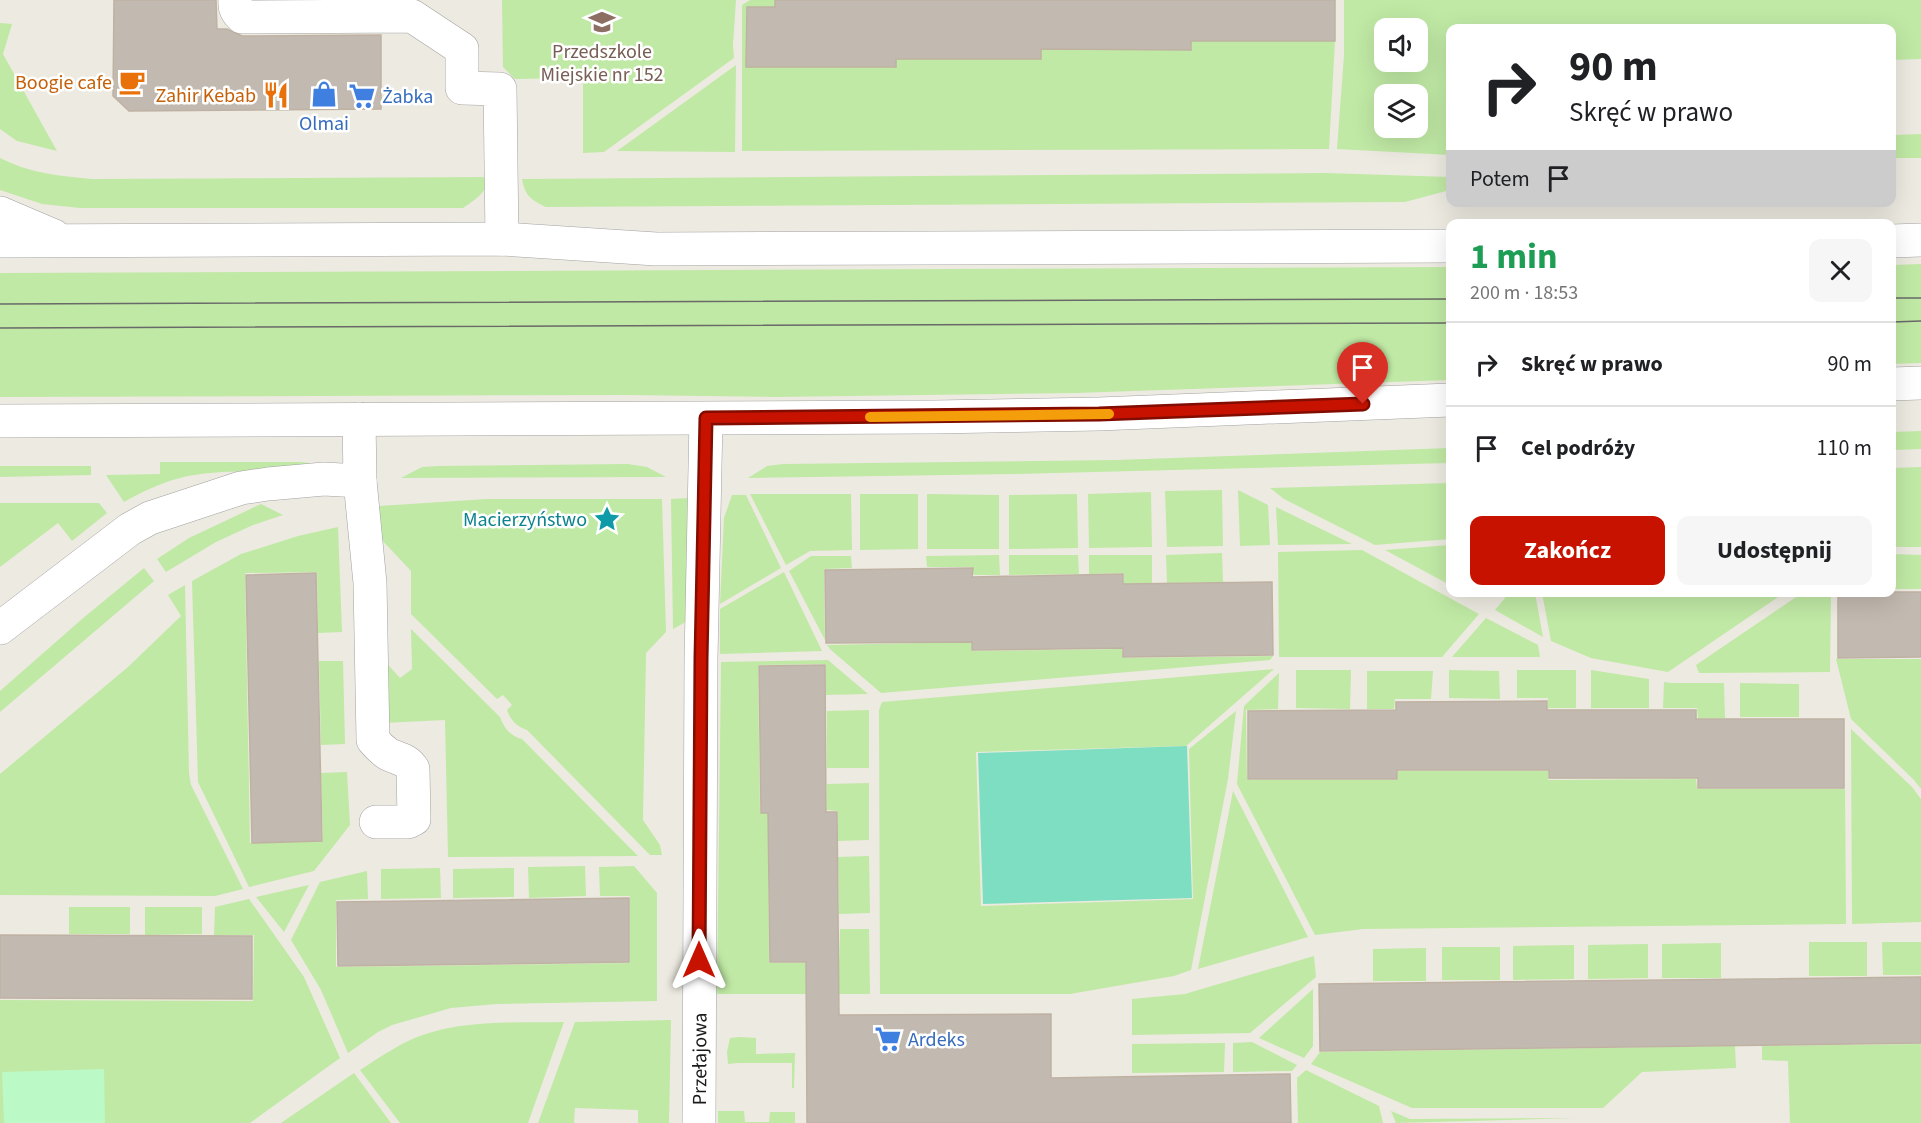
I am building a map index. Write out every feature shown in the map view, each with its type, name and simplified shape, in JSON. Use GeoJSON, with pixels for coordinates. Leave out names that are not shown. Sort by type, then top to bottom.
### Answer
{"type":"FeatureCollection","features":[{"type":"Feature","properties":{"kind":"street"},"geometry":{"type":"LineString","coordinates":[[235,0],[237,12],[242,17],[412,16],[462,49],[462,88],[500,89],[502,239]]}},
{"type":"Feature","properties":{"kind":"street"},"geometry":{"type":"LineString","coordinates":[[0,213],[64,240]]}},
{"type":"Feature","properties":{"kind":"street"},"geometry":{"type":"LineString","coordinates":[[0,241],[502,239],[656,249],[1446,246]]}},
{"type":"Feature","properties":{"kind":"street"},"geometry":{"type":"LineString","coordinates":[[1896,241],[1921,240]]}},
{"type":"Feature","properties":{"kind":"street"},"geometry":{"type":"LineString","coordinates":[[1896,384],[1921,383]]}},
{"type":"Feature","properties":{"kind":"street"},"geometry":{"type":"LineString","coordinates":[[0,421],[1099,414],[1446,400]]}},
{"type":"Feature","properties":{"kind":"street","name":"Przełajowa"},"geometry":{"type":"LineString","coordinates":[[699,1123],[701,659],[706,418]]}},
{"type":"Feature","properties":{"kind":"street"},"geometry":{"type":"LineString","coordinates":[[359,419],[360,481],[370,583],[373,740],[389,755],[409,762],[413,769],[414,819],[408,822],[376,822]]}},
{"type":"Feature","properties":{"kind":"street"},"geometry":{"type":"LineString","coordinates":[[0,628],[130,529],[150,518],[250,487],[324,479],[360,481]]}},
{"type":"Feature","properties":{"kind":"green space"},"geometry":{"type":"Polygon","coordinates":[[[502,0],[736,0],[734,58],[604,152],[583,153],[583,78],[515,79],[503,67],[502,0]]]}},
{"type":"Feature","properties":{"kind":"green space"},"geometry":{"type":"Polygon","coordinates":[[[750,0],[775,0],[775,7],[747,7],[747,67],[896,67],[896,59],[1040,59],[1041,49],[1191,50],[1191,41],[1335,41],[1329,149],[742,151],[742,5],[750,0]]]}},
{"type":"Feature","properties":{"kind":"green space"},"geometry":{"type":"Polygon","coordinates":[[[1344,0],[1921,0],[1921,59],[1896,60],[1896,24],[1446,24],[1446,155],[1337,149],[1344,55],[1344,0]]]}},
{"type":"Feature","properties":{"kind":"green space"},"geometry":{"type":"Polygon","coordinates":[[[0,23],[12,24],[3,54],[57,151],[17,141],[0,129],[0,23]]]}},
{"type":"Feature","properties":{"kind":"green space"},"geometry":{"type":"Polygon","coordinates":[[[736,65],[735,152],[617,151],[736,65]]]}},
{"type":"Feature","properties":{"kind":"green space"},"geometry":{"type":"Polygon","coordinates":[[[1921,134],[1921,158],[1896,158],[1896,135],[1921,134]]]}},
{"type":"Feature","properties":{"kind":"green space"},"geometry":{"type":"Polygon","coordinates":[[[0,158],[33,170],[91,179],[488,177],[483,191],[463,208],[80,208],[42,204],[0,190],[0,158]]]}},
{"type":"Feature","properties":{"kind":"green space"},"geometry":{"type":"Polygon","coordinates":[[[1326,173],[1446,177],[1446,191],[1405,202],[546,207],[530,197],[522,179],[1326,173]]]}},
{"type":"Feature","properties":{"kind":"green space"},"geometry":{"type":"Polygon","coordinates":[[[1921,264],[1921,363],[1896,364],[1896,265],[1921,264]]]}},
{"type":"Feature","properties":{"kind":"green space"},"geometry":{"type":"Polygon","coordinates":[[[1446,267],[1446,380],[1076,393],[775,397],[625,395],[0,397],[0,273],[1446,267]]]}},
{"type":"Feature","properties":{"kind":"green space"},"geometry":{"type":"Polygon","coordinates":[[[1921,431],[1921,449],[1896,450],[1896,432],[1921,431]]]}},
{"type":"Feature","properties":{"kind":"green space"},"geometry":{"type":"Polygon","coordinates":[[[1446,448],[1446,463],[748,478],[767,466],[783,464],[1116,460],[1446,448]]]}},
{"type":"Feature","properties":{"kind":"green space"},"geometry":{"type":"Polygon","coordinates":[[[160,462],[317,464],[311,472],[228,472],[195,475],[158,485],[124,502],[106,475],[160,474],[160,462]]]}},
{"type":"Feature","properties":{"kind":"green space"},"geometry":{"type":"Polygon","coordinates":[[[628,464],[647,467],[666,477],[401,478],[422,467],[438,466],[628,464]]]}},
{"type":"Feature","properties":{"kind":"green space"},"geometry":{"type":"Polygon","coordinates":[[[0,466],[91,466],[91,475],[0,477],[0,466]]]}},
{"type":"Feature","properties":{"kind":"green space"},"geometry":{"type":"Polygon","coordinates":[[[1921,467],[1921,547],[1896,547],[1896,468],[1921,467]]]}},
{"type":"Feature","properties":{"kind":"green space"},"geometry":{"type":"Polygon","coordinates":[[[1446,483],[1446,539],[1375,545],[1284,499],[1270,488],[1446,483]]]}},
{"type":"Feature","properties":{"kind":"green space"},"geometry":{"type":"Polygon","coordinates":[[[1222,490],[1223,546],[1167,547],[1165,491],[1222,490]]]}},
{"type":"Feature","properties":{"kind":"green space"},"geometry":{"type":"Polygon","coordinates":[[[1238,490],[1268,505],[1270,545],[1240,546],[1238,490]]]}},
{"type":"Feature","properties":{"kind":"green space"},"geometry":{"type":"Polygon","coordinates":[[[1151,492],[1152,547],[1089,548],[1088,494],[1151,492]]]}},
{"type":"Feature","properties":{"kind":"green space"},"geometry":{"type":"Polygon","coordinates":[[[750,494],[851,494],[852,550],[810,551],[786,565],[750,494]]]}},
{"type":"Feature","properties":{"kind":"green space"},"geometry":{"type":"Polygon","coordinates":[[[860,494],[918,494],[918,549],[860,550],[860,494]]]}},
{"type":"Feature","properties":{"kind":"green space"},"geometry":{"type":"Polygon","coordinates":[[[927,494],[999,495],[999,549],[927,549],[927,494]]]}},
{"type":"Feature","properties":{"kind":"green space"},"geometry":{"type":"Polygon","coordinates":[[[1077,494],[1078,548],[1009,549],[1009,495],[1077,494]]]}},
{"type":"Feature","properties":{"kind":"green space"},"geometry":{"type":"Polygon","coordinates":[[[732,495],[746,495],[781,568],[720,604],[724,518],[732,495]]]}},
{"type":"Feature","properties":{"kind":"green space"},"geometry":{"type":"Polygon","coordinates":[[[689,498],[689,620],[673,629],[671,499],[689,498]]]}},
{"type":"Feature","properties":{"kind":"green space"},"geometry":{"type":"Polygon","coordinates":[[[487,499],[662,499],[666,632],[646,653],[643,820],[660,845],[662,855],[650,855],[527,730],[514,723],[507,710],[512,705],[503,695],[497,699],[411,614],[411,571],[379,537],[379,506],[487,499]]]}},
{"type":"Feature","properties":{"kind":"green space"},"geometry":{"type":"Polygon","coordinates":[[[0,503],[99,503],[107,513],[72,541],[58,523],[0,567],[0,503]]]}},
{"type":"Feature","properties":{"kind":"green space"},"geometry":{"type":"Polygon","coordinates":[[[261,504],[283,515],[253,525],[216,542],[166,572],[157,559],[189,538],[261,504]]]}},
{"type":"Feature","properties":{"kind":"green space"},"geometry":{"type":"Polygon","coordinates":[[[1276,507],[1352,544],[1278,545],[1276,507]]]}},
{"type":"Feature","properties":{"kind":"green space"},"geometry":{"type":"Polygon","coordinates":[[[338,527],[342,632],[318,633],[317,572],[245,573],[250,843],[323,841],[321,773],[347,772],[350,825],[314,871],[249,887],[198,782],[192,581],[241,554],[298,536],[338,527]]]}},
{"type":"Feature","properties":{"kind":"green space"},"geometry":{"type":"Polygon","coordinates":[[[1446,545],[1446,583],[1385,550],[1446,545]]]}},
{"type":"Feature","properties":{"kind":"green space"},"geometry":{"type":"Polygon","coordinates":[[[1362,550],[1479,614],[1442,657],[1279,657],[1278,552],[1362,550]]]}},
{"type":"Feature","properties":{"kind":"green space"},"geometry":{"type":"Polygon","coordinates":[[[1222,553],[1223,582],[1167,583],[1166,555],[1222,553]]]}},
{"type":"Feature","properties":{"kind":"green space"},"geometry":{"type":"Polygon","coordinates":[[[1896,554],[1921,555],[1921,589],[1896,589],[1896,554]]]}},
{"type":"Feature","properties":{"kind":"green space"},"geometry":{"type":"Polygon","coordinates":[[[999,555],[1000,575],[973,575],[973,567],[927,567],[926,556],[999,555]]]}},
{"type":"Feature","properties":{"kind":"green space"},"geometry":{"type":"Polygon","coordinates":[[[1009,555],[1078,555],[1079,574],[1009,575],[1009,555]]]}},
{"type":"Feature","properties":{"kind":"green space"},"geometry":{"type":"Polygon","coordinates":[[[1089,555],[1152,555],[1152,583],[1124,584],[1124,573],[1089,574],[1089,555]]]}},
{"type":"Feature","properties":{"kind":"green space"},"geometry":{"type":"Polygon","coordinates":[[[811,556],[851,556],[852,568],[824,569],[825,640],[789,571],[811,556]]]}},
{"type":"Feature","properties":{"kind":"green space"},"geometry":{"type":"Polygon","coordinates":[[[144,568],[154,581],[0,712],[0,691],[144,568]]]}},
{"type":"Feature","properties":{"kind":"green space"},"geometry":{"type":"Polygon","coordinates":[[[784,572],[822,651],[720,654],[720,609],[784,572]]]}},
{"type":"Feature","properties":{"kind":"green space"},"geometry":{"type":"Polygon","coordinates":[[[185,585],[191,785],[243,889],[215,896],[0,895],[0,774],[128,667],[181,616],[168,595],[185,585]]]}},
{"type":"Feature","properties":{"kind":"green space"},"geometry":{"type":"Polygon","coordinates":[[[1506,597],[1536,597],[1543,637],[1495,610],[1506,597]]]}},
{"type":"Feature","properties":{"kind":"green space"},"geometry":{"type":"Polygon","coordinates":[[[1543,597],[1778,597],[1668,672],[1591,658],[1551,641],[1543,597]]]}},
{"type":"Feature","properties":{"kind":"green space"},"geometry":{"type":"Polygon","coordinates":[[[1796,597],[1831,597],[1830,672],[1699,673],[1696,665],[1796,597]]]}},
{"type":"Feature","properties":{"kind":"green space"},"geometry":{"type":"Polygon","coordinates":[[[1486,618],[1538,645],[1540,657],[1452,657],[1486,618]]]}},
{"type":"Feature","properties":{"kind":"green space"},"geometry":{"type":"Polygon","coordinates":[[[411,629],[500,717],[508,731],[522,739],[638,856],[448,857],[445,720],[383,723],[381,657],[400,678],[412,669],[411,629]]]}},
{"type":"Feature","properties":{"kind":"green space"},"geometry":{"type":"Polygon","coordinates":[[[971,642],[972,651],[1122,649],[1123,658],[1273,656],[1270,660],[881,693],[827,645],[971,642]]]}},
{"type":"Feature","properties":{"kind":"green space"},"geometry":{"type":"Polygon","coordinates":[[[1836,659],[1921,659],[1921,789],[1851,719],[1836,659]]]}},
{"type":"Feature","properties":{"kind":"green space"},"geometry":{"type":"Polygon","coordinates":[[[828,660],[868,694],[826,695],[826,664],[758,665],[760,813],[768,813],[769,963],[839,963],[840,929],[869,929],[870,994],[717,994],[721,662],[828,660]]]}},
{"type":"Feature","properties":{"kind":"green space"},"geometry":{"type":"Polygon","coordinates":[[[319,661],[343,661],[345,744],[321,745],[319,661]]]}},
{"type":"Feature","properties":{"kind":"green space"},"geometry":{"type":"Polygon","coordinates":[[[1274,669],[1186,746],[976,752],[981,906],[1193,899],[1189,749],[1236,711],[1228,779],[1191,970],[1174,976],[1070,994],[880,994],[879,710],[882,702],[1274,669]]]}},
{"type":"Feature","properties":{"kind":"green space"},"geometry":{"type":"Polygon","coordinates":[[[1296,670],[1351,670],[1350,709],[1296,708],[1296,670]]]}},
{"type":"Feature","properties":{"kind":"green space"},"geometry":{"type":"Polygon","coordinates":[[[1449,670],[1499,671],[1500,699],[1449,698],[1449,670]]]}},
{"type":"Feature","properties":{"kind":"green space"},"geometry":{"type":"Polygon","coordinates":[[[1517,670],[1576,670],[1576,708],[1548,708],[1548,698],[1517,698],[1517,670]]]}},
{"type":"Feature","properties":{"kind":"green space"},"geometry":{"type":"Polygon","coordinates":[[[1591,670],[1649,679],[1649,708],[1591,708],[1591,670]]]}},
{"type":"Feature","properties":{"kind":"green space"},"geometry":{"type":"Polygon","coordinates":[[[1367,671],[1433,671],[1431,699],[1395,699],[1394,709],[1367,709],[1367,671]]]}},
{"type":"Feature","properties":{"kind":"green space"},"geometry":{"type":"Polygon","coordinates":[[[1279,673],[1278,709],[1246,710],[1247,780],[1398,780],[1398,771],[1548,771],[1548,780],[1696,779],[1697,789],[1845,789],[1846,924],[1363,929],[1315,935],[1237,784],[1244,706],[1279,673]]]}},
{"type":"Feature","properties":{"kind":"green space"},"geometry":{"type":"Polygon","coordinates":[[[1664,682],[1724,683],[1725,718],[1698,718],[1697,708],[1663,708],[1664,682]]]}},
{"type":"Feature","properties":{"kind":"green space"},"geometry":{"type":"Polygon","coordinates":[[[1740,683],[1799,684],[1799,717],[1740,717],[1740,683]]]}},
{"type":"Feature","properties":{"kind":"green space"},"geometry":{"type":"Polygon","coordinates":[[[869,710],[869,768],[827,768],[827,711],[869,710]]]}},
{"type":"Feature","properties":{"kind":"green space"},"geometry":{"type":"Polygon","coordinates":[[[1851,729],[1912,787],[1921,799],[1921,922],[1852,924],[1851,729]]]}},
{"type":"Feature","properties":{"kind":"green space"},"geometry":{"type":"Polygon","coordinates":[[[1187,746],[1192,898],[983,904],[978,753],[1187,746]]]}},
{"type":"Feature","properties":{"kind":"green space"},"geometry":{"type":"Polygon","coordinates":[[[869,783],[869,840],[838,841],[838,811],[827,810],[827,784],[869,783]]]}},
{"type":"Feature","properties":{"kind":"green space"},"geometry":{"type":"Polygon","coordinates":[[[1233,791],[1308,937],[1198,969],[1233,791]]]}},
{"type":"Feature","properties":{"kind":"green space"},"geometry":{"type":"Polygon","coordinates":[[[869,856],[870,913],[839,914],[838,857],[869,856]]]}},
{"type":"Feature","properties":{"kind":"green space"},"geometry":{"type":"Polygon","coordinates":[[[585,866],[586,896],[529,898],[528,867],[585,866]]]}},
{"type":"Feature","properties":{"kind":"green space"},"geometry":{"type":"Polygon","coordinates":[[[634,866],[657,893],[657,1001],[497,1004],[451,1008],[392,1025],[348,1053],[321,990],[291,940],[320,882],[367,871],[368,899],[336,900],[336,967],[630,963],[630,896],[600,896],[599,867],[634,866]]]}},
{"type":"Feature","properties":{"kind":"green space"},"geometry":{"type":"Polygon","coordinates":[[[440,868],[441,898],[381,899],[381,869],[440,868]]]}},
{"type":"Feature","properties":{"kind":"green space"},"geometry":{"type":"Polygon","coordinates":[[[514,868],[514,897],[453,898],[453,869],[514,868]]]}},
{"type":"Feature","properties":{"kind":"green space"},"geometry":{"type":"Polygon","coordinates":[[[309,885],[284,932],[256,897],[309,885]]]}},
{"type":"Feature","properties":{"kind":"green space"},"geometry":{"type":"Polygon","coordinates":[[[249,899],[304,977],[340,1058],[250,1123],[0,1123],[0,1000],[253,1001],[254,935],[214,935],[215,907],[249,899]]]}},
{"type":"Feature","properties":{"kind":"green space"},"geometry":{"type":"Polygon","coordinates":[[[69,907],[130,907],[130,934],[69,934],[69,907]]]}},
{"type":"Feature","properties":{"kind":"green space"},"geometry":{"type":"Polygon","coordinates":[[[145,907],[202,907],[202,934],[145,935],[145,907]]]}},
{"type":"Feature","properties":{"kind":"green space"},"geometry":{"type":"Polygon","coordinates":[[[1809,942],[1867,942],[1867,976],[1809,976],[1809,942]]]}},
{"type":"Feature","properties":{"kind":"green space"},"geometry":{"type":"Polygon","coordinates":[[[1882,942],[1921,942],[1921,975],[1883,975],[1882,942]]]}},
{"type":"Feature","properties":{"kind":"green space"},"geometry":{"type":"Polygon","coordinates":[[[1721,943],[1721,978],[1662,978],[1662,944],[1721,943]]]}},
{"type":"Feature","properties":{"kind":"green space"},"geometry":{"type":"Polygon","coordinates":[[[1648,944],[1648,978],[1588,979],[1588,945],[1648,944]]]}},
{"type":"Feature","properties":{"kind":"green space"},"geometry":{"type":"Polygon","coordinates":[[[1574,945],[1574,979],[1513,980],[1513,946],[1574,945]]]}},
{"type":"Feature","properties":{"kind":"green space"},"geometry":{"type":"Polygon","coordinates":[[[1442,947],[1500,947],[1500,980],[1442,980],[1442,947]]]}},
{"type":"Feature","properties":{"kind":"green space"},"geometry":{"type":"Polygon","coordinates":[[[1426,948],[1426,981],[1373,981],[1373,949],[1426,948]]]}},
{"type":"Feature","properties":{"kind":"green space"},"geometry":{"type":"Polygon","coordinates":[[[1314,956],[1316,977],[1250,1033],[1132,1035],[1132,999],[1185,994],[1314,956]]]}},
{"type":"Feature","properties":{"kind":"green space"},"geometry":{"type":"Polygon","coordinates":[[[1313,989],[1313,1046],[1304,1058],[1259,1038],[1313,989]]]}},
{"type":"Feature","properties":{"kind":"green space"},"geometry":{"type":"Polygon","coordinates":[[[671,1020],[669,1123],[638,1123],[638,1110],[575,1108],[574,1123],[538,1123],[575,1022],[671,1020]]]}},
{"type":"Feature","properties":{"kind":"green space"},"geometry":{"type":"Polygon","coordinates":[[[564,1022],[528,1123],[400,1123],[360,1070],[411,1040],[445,1029],[496,1023],[564,1022]]]}},
{"type":"Feature","properties":{"kind":"green space"},"geometry":{"type":"Polygon","coordinates":[[[730,1038],[756,1038],[756,1054],[795,1053],[794,1088],[792,1088],[792,1063],[728,1064],[727,1052],[730,1038]]]}},
{"type":"Feature","properties":{"kind":"green space"},"geometry":{"type":"Polygon","coordinates":[[[1252,1042],[1297,1065],[1292,1071],[1233,1072],[1233,1043],[1252,1042]]]}},
{"type":"Feature","properties":{"kind":"green space"},"geometry":{"type":"Polygon","coordinates":[[[1225,1043],[1224,1072],[1132,1073],[1132,1044],[1225,1043]]]}},
{"type":"Feature","properties":{"kind":"green space"},"geometry":{"type":"Polygon","coordinates":[[[1921,1044],[1921,1123],[1790,1123],[1788,1061],[1762,1060],[1762,1046],[1921,1044]]]}},
{"type":"Feature","properties":{"kind":"green space"},"geometry":{"type":"Polygon","coordinates":[[[1735,1046],[1736,1068],[1642,1072],[1603,1108],[1412,1108],[1311,1064],[1320,1052],[1735,1046]]]}},
{"type":"Feature","properties":{"kind":"green space"},"geometry":{"type":"Polygon","coordinates":[[[104,1069],[105,1123],[4,1123],[2,1072],[104,1069]]]}},
{"type":"Feature","properties":{"kind":"green space"},"geometry":{"type":"Polygon","coordinates":[[[1306,1070],[1379,1106],[1383,1123],[1298,1123],[1297,1078],[1306,1070]]]}},
{"type":"Feature","properties":{"kind":"green space"},"geometry":{"type":"Polygon","coordinates":[[[354,1073],[391,1123],[281,1123],[354,1073]]]}},
{"type":"Feature","properties":{"kind":"green space"},"geometry":{"type":"Polygon","coordinates":[[[718,1111],[744,1111],[745,1122],[769,1122],[770,1112],[795,1112],[795,1123],[718,1123],[718,1111]]]}},
{"type":"Feature","properties":{"kind":"green space"},"geometry":{"type":"Polygon","coordinates":[[[1391,1111],[1410,1119],[1576,1118],[1396,1123],[1391,1111]]]}},
{"type":"Feature","properties":{"kind":"building"},"geometry":{"type":"Polygon","coordinates":[[[114,0],[216,0],[217,29],[227,29],[242,36],[381,35],[381,109],[129,111],[113,96],[114,0]]]}},
{"type":"Feature","properties":{"kind":"building"},"geometry":{"type":"Polygon","coordinates":[[[775,0],[1335,0],[1335,41],[1191,41],[1191,50],[1041,49],[1041,59],[896,59],[896,67],[746,67],[747,7],[775,7],[775,0]]]}},
{"type":"Feature","properties":{"kind":"building"},"geometry":{"type":"Polygon","coordinates":[[[973,568],[972,577],[1123,574],[1123,584],[1272,582],[1273,655],[1123,657],[1123,648],[972,650],[972,642],[826,643],[825,570],[973,568]]]}},
{"type":"Feature","properties":{"kind":"building"},"geometry":{"type":"Polygon","coordinates":[[[316,573],[322,841],[252,843],[246,575],[316,573]]]}},
{"type":"Feature","properties":{"kind":"building"},"geometry":{"type":"Polygon","coordinates":[[[1896,592],[1921,592],[1921,657],[1838,658],[1838,597],[1896,597],[1896,592]]]}},
{"type":"Feature","properties":{"kind":"building"},"geometry":{"type":"Polygon","coordinates":[[[825,665],[826,812],[837,812],[839,1015],[1051,1014],[1051,1078],[1290,1074],[1291,1123],[807,1123],[806,962],[770,962],[768,813],[761,813],[759,666],[825,665]]]}},
{"type":"Feature","properties":{"kind":"building"},"geometry":{"type":"Polygon","coordinates":[[[1547,701],[1547,710],[1696,710],[1696,719],[1844,719],[1844,788],[1698,788],[1698,778],[1549,778],[1549,770],[1397,770],[1397,779],[1248,779],[1248,711],[1396,710],[1396,702],[1547,701]]]}},
{"type":"Feature","properties":{"kind":"building"},"geometry":{"type":"Polygon","coordinates":[[[629,898],[629,962],[338,966],[337,902],[629,898]]]}},
{"type":"Feature","properties":{"kind":"building"},"geometry":{"type":"Polygon","coordinates":[[[0,935],[252,936],[252,999],[0,998],[0,935]]]}},
{"type":"Feature","properties":{"kind":"building"},"geometry":{"type":"Polygon","coordinates":[[[1921,977],[1921,1043],[1320,1051],[1319,984],[1921,977]]]}},
{"type":"Feature","properties":{"kind":"tram line"},"geometry":{"type":"LineString","coordinates":[[1896,298],[1921,298]]}},
{"type":"Feature","properties":{"kind":"tram line"},"geometry":{"type":"LineString","coordinates":[[0,304],[1446,299]]}},
{"type":"Feature","properties":{"kind":"tram line"},"geometry":{"type":"LineString","coordinates":[[1896,322],[1921,321]]}},
{"type":"Feature","properties":{"kind":"tram line"},"geometry":{"type":"LineString","coordinates":[[0,328],[1446,323]]}},
{"type":"Feature","properties":{"kind":"slow traffic"},"geometry":{"type":"LineString","coordinates":[[870,417],[1109,414]]}},
{"type":"Feature","properties":{"kind":"place","name":"Przedszkole Miejskie nr 152"},"geometry":{"type":"Point","coordinates":[602,22]}},
{"type":"Feature","properties":{"kind":"place","name":"Boogie cafe"},"geometry":{"type":"Point","coordinates":[132,82]}},
{"type":"Feature","properties":{"kind":"place","name":"Olmai"},"geometry":{"type":"Point","coordinates":[324,94]}},
{"type":"Feature","properties":{"kind":"place","name":"Zahir Kebab"},"geometry":{"type":"Point","coordinates":[276,95]}},
{"type":"Feature","properties":{"kind":"place","name":"Żabka"},"geometry":{"type":"Point","coordinates":[362,96]}},
{"type":"Feature","properties":{"kind":"place","name":"Macierzyństwo"},"geometry":{"type":"Point","coordinates":[607,519]}},
{"type":"Feature","properties":{"kind":"place","name":"Ardeks"},"geometry":{"type":"Point","coordinates":[888,1039]}},
{"type":"Feature","properties":{"kind":"route"},"geometry":{"type":"LineString","coordinates":[[699,960],[701,659],[706,418],[1099,414],[1363,404]]}}]}
